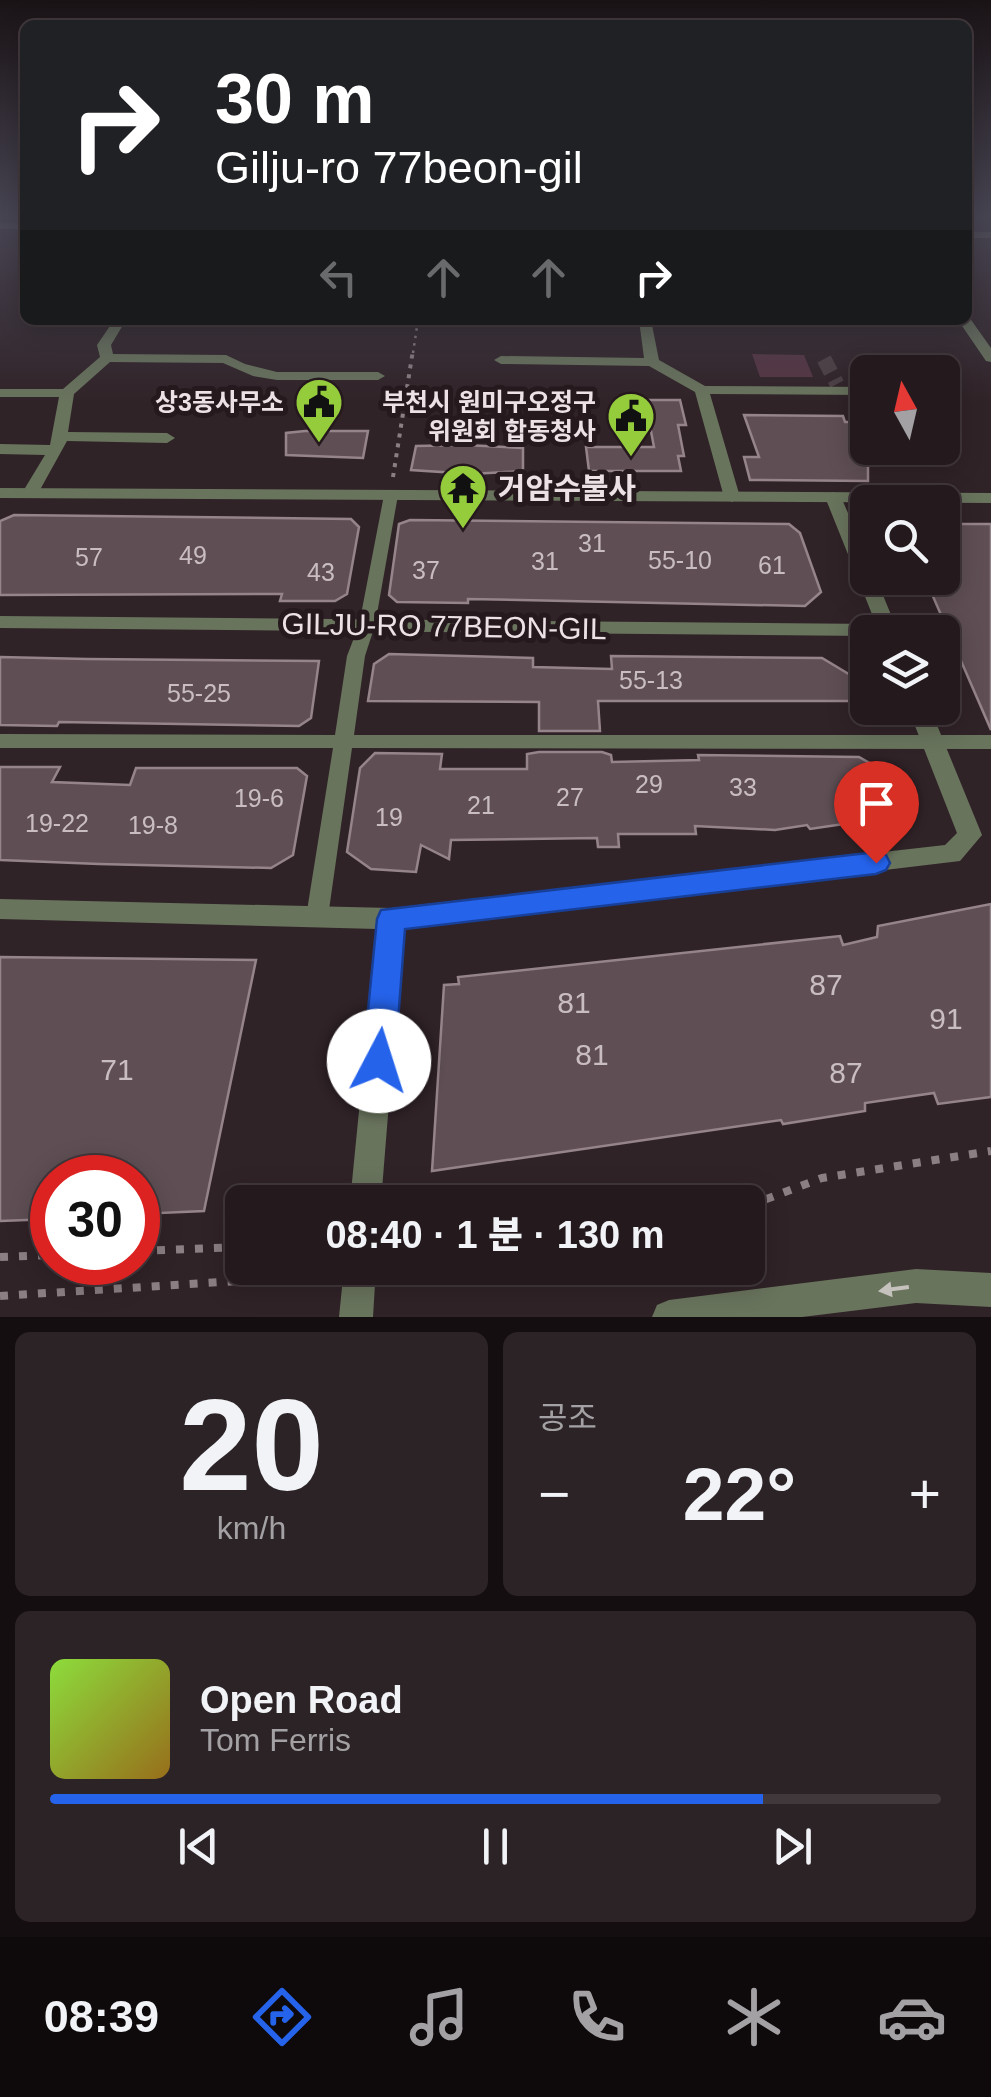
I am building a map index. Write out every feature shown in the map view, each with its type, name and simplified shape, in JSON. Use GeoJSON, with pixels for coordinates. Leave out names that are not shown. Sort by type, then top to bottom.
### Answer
{"type":"FeatureCollection","features":[{"type":"Feature","properties":{"kind":"street"},"geometry":{"type":"LineString","coordinates":[[107,358],[104,345],[117,325]]}},
{"type":"Feature","properties":{"kind":"street"},"geometry":{"type":"LineString","coordinates":[[647,325],[652,362]]}},
{"type":"Feature","properties":{"kind":"street"},"geometry":{"type":"LineString","coordinates":[[968,325],[991,358]]}},
{"type":"Feature","properties":{"kind":"street"},"geometry":{"type":"LineString","coordinates":[[30,493],[58,443],[67,394],[107,358],[226,358],[240,370],[262,375],[378,376]]}},
{"type":"Feature","properties":{"kind":"street"},"geometry":{"type":"LineString","coordinates":[[501,360],[652,362],[702,390],[850,390]]}},
{"type":"Feature","properties":{"kind":"street"},"geometry":{"type":"LineString","coordinates":[[702,390],[732,497]]}},
{"type":"Feature","properties":{"kind":"street"},"geometry":{"type":"LineString","coordinates":[[0,393],[67,394]]}},
{"type":"Feature","properties":{"kind":"street"},"geometry":{"type":"LineString","coordinates":[[0,448],[167,438]]}},
{"type":"Feature","properties":{"kind":"street"},"geometry":{"type":"LineString","coordinates":[[0,493],[991,498]]}},
{"type":"Feature","properties":{"kind":"street"},"geometry":{"type":"LineString","coordinates":[[317,917],[356,656],[367,626],[391,495]]}},
{"type":"Feature","properties":{"kind":"street","name":"GILJU-RO 77BEON-GIL"},"geometry":{"type":"LineString","coordinates":[[834,497],[881,615]]}},
{"type":"Feature","properties":{"kind":"street","name":"GILJU-RO 77BEON-GIL"},"geometry":{"type":"LineString","coordinates":[[0,622],[850,632]]}},
{"type":"Feature","properties":{"kind":"street"},"geometry":{"type":"LineString","coordinates":[[0,909],[392,919],[951,854],[970,835],[926,725]]}},
{"type":"Feature","properties":{"kind":"street"},"geometry":{"type":"LineString","coordinates":[[0,741],[991,742]]}},
{"type":"Feature","properties":{"kind":"street"},"geometry":{"type":"LineString","coordinates":[[368,1185],[392,919]]}},
{"type":"Feature","properties":{"kind":"street"},"geometry":{"type":"LineString","coordinates":[[356,1317],[359,1285]]}},
{"type":"Feature","properties":{"kind":"street"},"geometry":{"type":"LineString","coordinates":[[669,1317],[916,1286],[991,1290]]}},
{"type":"Feature","properties":{"kind":"path"},"geometry":{"type":"LineString","coordinates":[[391,495],[417,325]]}},
{"type":"Feature","properties":{"kind":"path"},"geometry":{"type":"LineString","coordinates":[[765,1200],[822,1178],[991,1152]]}},
{"type":"Feature","properties":{"kind":"path"},"geometry":{"type":"LineString","coordinates":[[160,1250],[225,1248]]}},
{"type":"Feature","properties":{"kind":"path"},"geometry":{"type":"LineString","coordinates":[[0,1257],[30,1255]]}},
{"type":"Feature","properties":{"kind":"path"},"geometry":{"type":"LineString","coordinates":[[0,1296],[225,1282]]}},
{"type":"Feature","properties":{"kind":"shaded area"},"geometry":{"type":"Polygon","coordinates":[[[752,354],[804,355],[813,377],[760,377],[752,354]]]}},
{"type":"Feature","properties":{"kind":"building"},"geometry":{"type":"Polygon","coordinates":[[[645,400],[680,400],[686,425],[678,425],[684,456],[678,456],[681,471],[589,471],[586,447],[654,447],[645,400]]]}},
{"type":"Feature","properties":{"kind":"building"},"geometry":{"type":"Polygon","coordinates":[[[744,415],[843,416],[845,422],[850,422],[850,465],[868,465],[868,481],[750,480],[744,457],[759,457],[744,415]]]}},
{"type":"Feature","properties":{"kind":"building","name":"상3동사무소"},"geometry":{"type":"Polygon","coordinates":[[[368,431],[363,458],[286,455],[286,433],[368,431]]]}},
{"type":"Feature","properties":{"kind":"building"},"geometry":{"type":"Polygon","coordinates":[[[416,446],[523,448],[523,471],[472,474],[411,470],[416,446]]]}},
{"type":"Feature","properties":{"kind":"building"},"geometry":{"type":"Polygon","coordinates":[[[14,515],[351,519],[359,527],[347,594],[335,601],[280,601],[282,594],[0,595],[0,521],[14,515]]]}},
{"type":"Feature","properties":{"kind":"building"},"geometry":{"type":"Polygon","coordinates":[[[410,520],[789,524],[800,533],[821,592],[805,606],[468,599],[468,603],[397,602],[389,595],[399,524],[410,520]]]}},
{"type":"Feature","properties":{"kind":"building"},"geometry":{"type":"Polygon","coordinates":[[[960,524],[991,524],[991,730],[960,659],[960,615],[941,615],[932,595],[960,595],[960,524]]]}},
{"type":"Feature","properties":{"kind":"building"},"geometry":{"type":"Polygon","coordinates":[[[389,654],[533,658],[533,667],[612,669],[611,656],[822,658],[850,675],[850,701],[598,701],[600,731],[539,731],[539,702],[368,701],[374,664],[389,654]]]}},
{"type":"Feature","properties":{"kind":"building"},"geometry":{"type":"Polygon","coordinates":[[[0,657],[319,661],[311,718],[299,726],[59,722],[57,726],[0,725],[0,657]]]}},
{"type":"Feature","properties":{"kind":"building"},"geometry":{"type":"Polygon","coordinates":[[[602,752],[611,755],[612,762],[699,760],[698,755],[859,757],[880,769],[891,791],[864,821],[810,829],[807,825],[775,830],[695,826],[696,834],[618,834],[619,847],[598,847],[597,838],[451,840],[449,859],[421,845],[416,872],[371,869],[347,852],[360,768],[375,753],[442,754],[440,769],[527,769],[527,754],[602,752]]]}},
{"type":"Feature","properties":{"kind":"building"},"geometry":{"type":"Polygon","coordinates":[[[0,767],[60,767],[52,782],[130,785],[136,768],[297,768],[307,776],[293,855],[271,868],[99,864],[0,860],[0,767]]]}},
{"type":"Feature","properties":{"kind":"building"},"geometry":{"type":"Polygon","coordinates":[[[991,904],[991,1097],[938,1104],[934,1093],[865,1103],[865,1111],[783,1124],[781,1120],[432,1171],[444,985],[459,984],[458,977],[840,936],[843,945],[877,937],[878,926],[991,904]]]}},
{"type":"Feature","properties":{"kind":"building"},"geometry":{"type":"Polygon","coordinates":[[[0,957],[256,960],[204,1211],[160,1213],[160,1155],[30,1155],[30,1220],[0,1221],[0,957]]]}},
{"type":"Feature","properties":{"kind":"tunnel"},"geometry":{"type":"LineString","coordinates":[[824,359],[837,384]]}},
{"type":"Feature","properties":{"kind":"place","name":"상3동사무소"},"geometry":{"type":"Point","coordinates":[319,444]}},
{"type":"Feature","properties":{"kind":"place","name":"부천시 원미구오정구 위원회 합동청사"},"geometry":{"type":"Point","coordinates":[631,458]}},
{"type":"Feature","properties":{"kind":"place","name":"거암수불사"},"geometry":{"type":"Point","coordinates":[463,530]}},
{"type":"Feature","properties":{"kind":"route"},"geometry":{"type":"LineString","coordinates":[[379,1061],[392,919],[876,863]]}}]}
